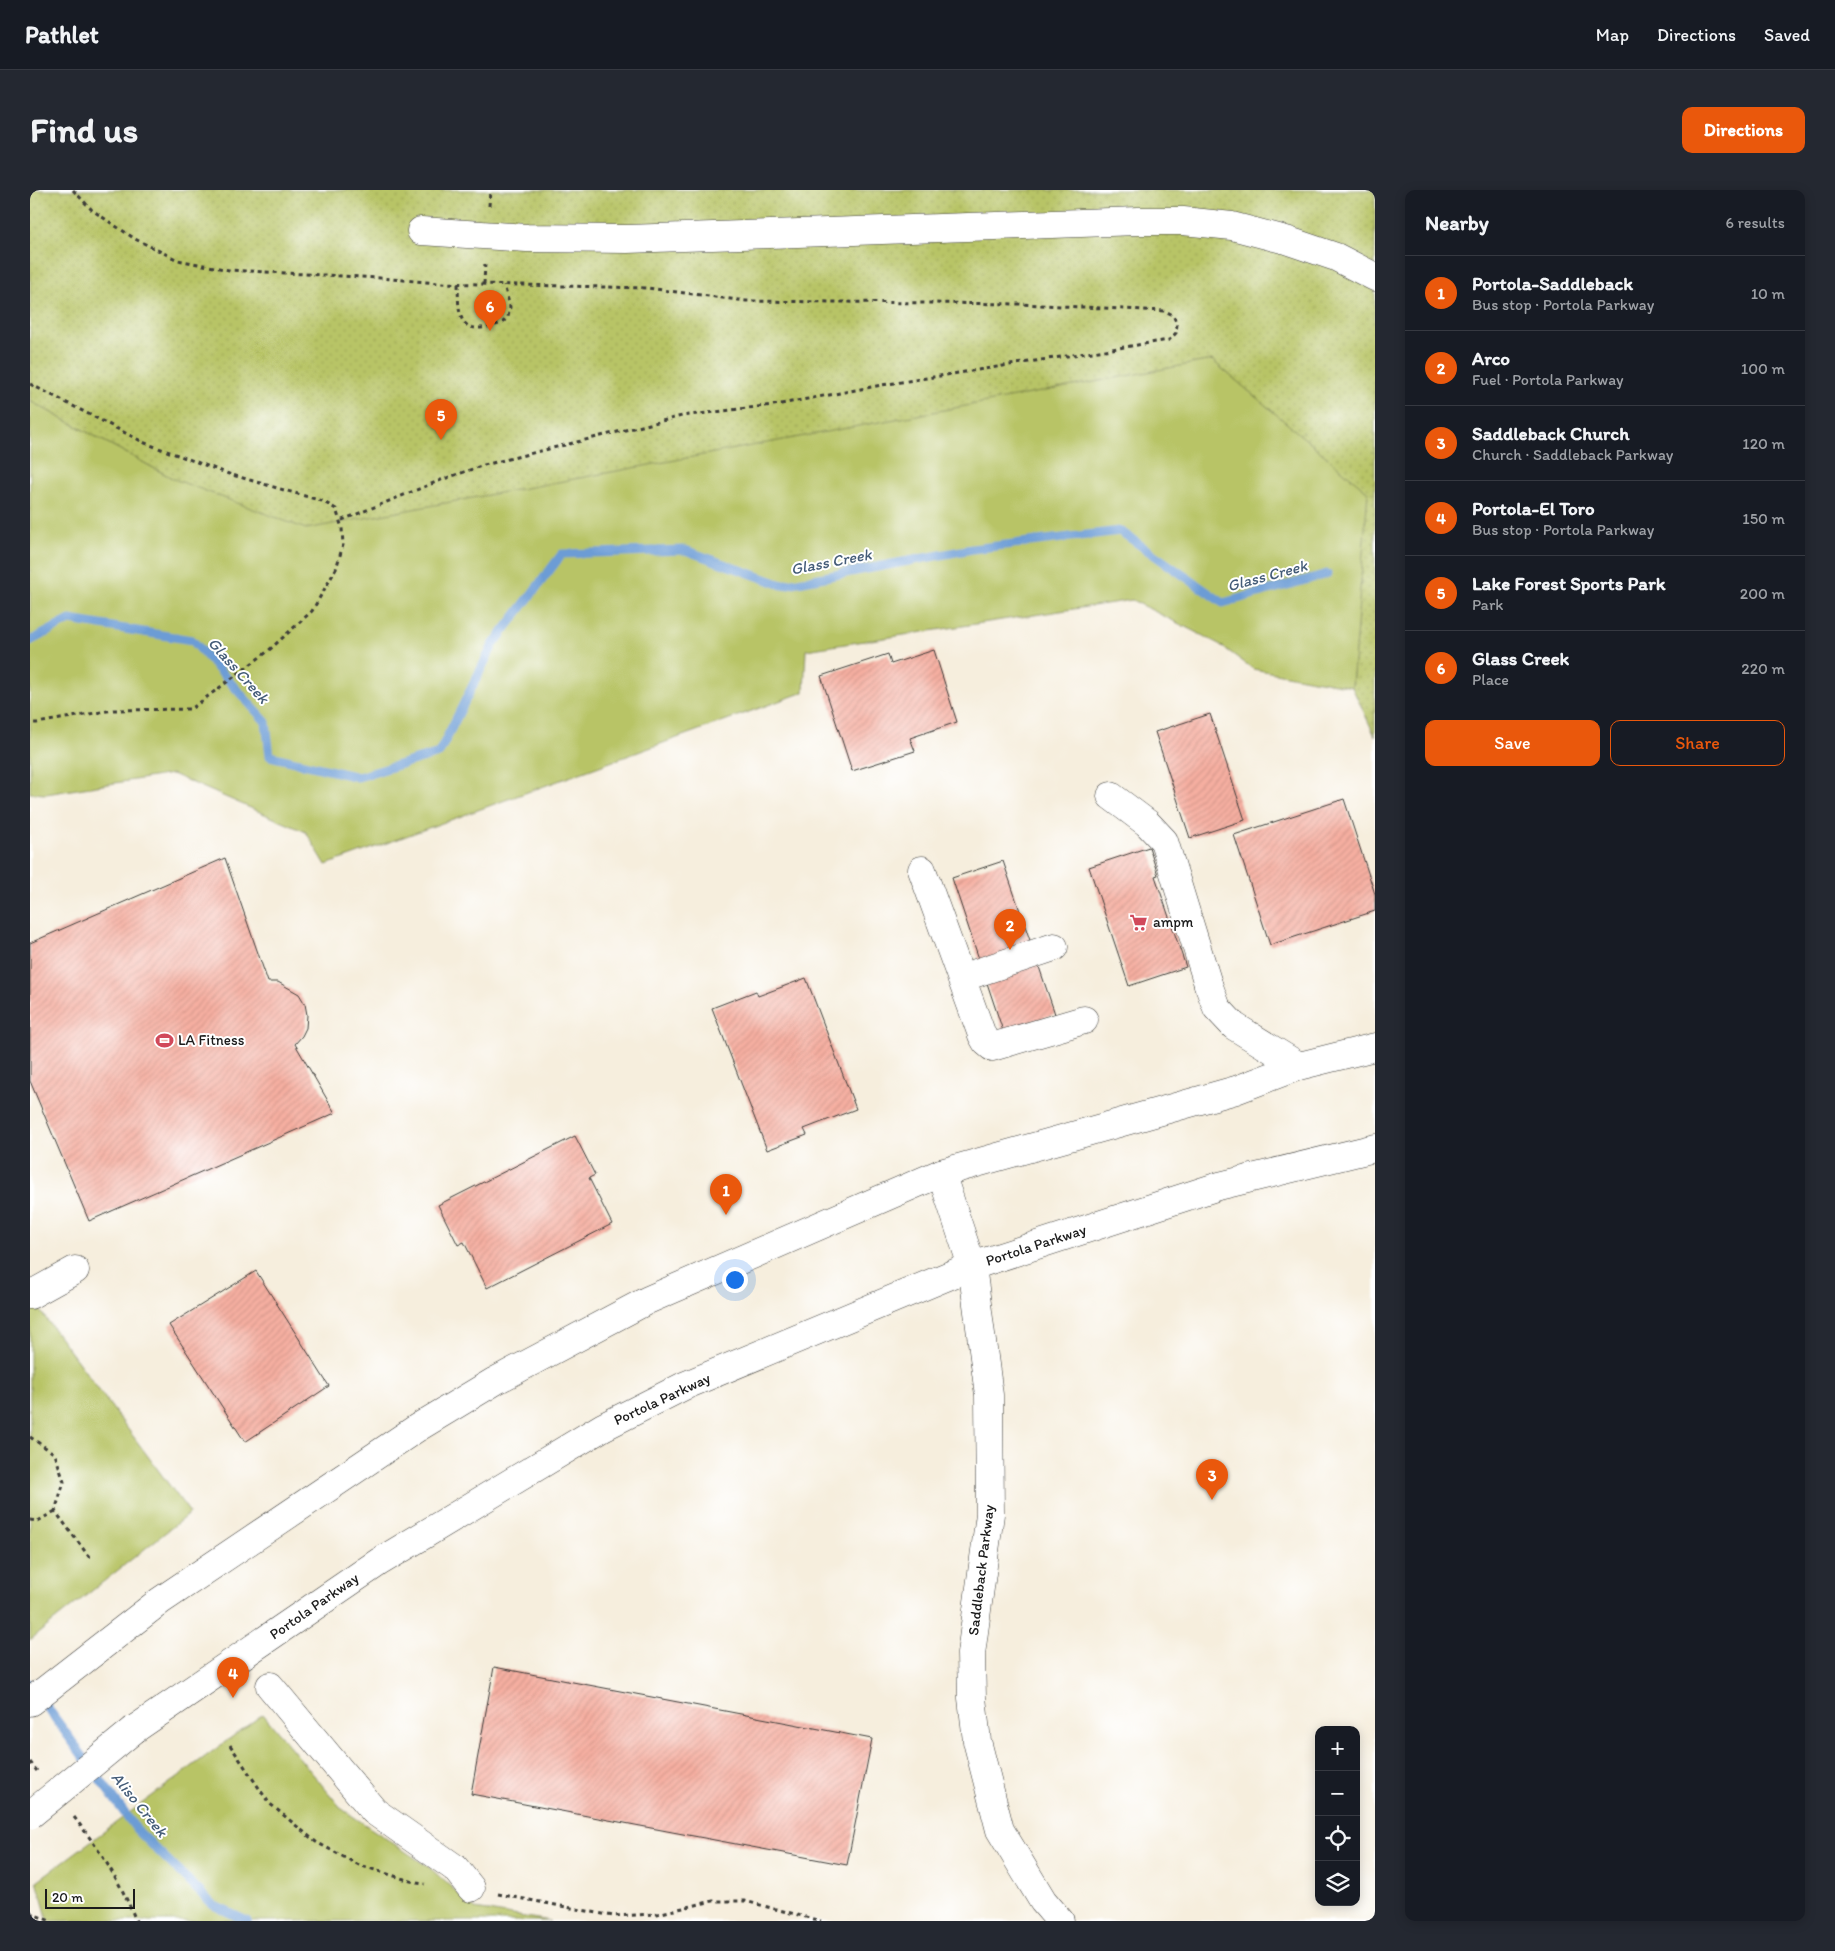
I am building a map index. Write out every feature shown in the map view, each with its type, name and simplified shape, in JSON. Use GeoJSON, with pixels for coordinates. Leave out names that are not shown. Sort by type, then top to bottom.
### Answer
{"type":"FeatureCollection","features":[{"type":"Feature","properties":{"kind":"main road"},"geometry":{"type":"LineString","coordinates":[[421,231],[527,238],[628,239],[1183,221],[1232,226],[1286,240],[1336,257],[1375,277]]}},
{"type":"Feature","properties":{"kind":"main road"},"geometry":{"type":"LineString","coordinates":[[1111,796],[1147,823],[1164,841],[1217,1008],[1234,1026],[1299,1066]]}},
{"type":"Feature","properties":{"kind":"main road"},"geometry":{"type":"LineString","coordinates":[[922,870],[982,1035],[992,1047],[1084,1020]]}},
{"type":"Feature","properties":{"kind":"main road"},"geometry":{"type":"LineString","coordinates":[[961,978],[1054,947]]}},
{"type":"Feature","properties":{"kind":"main road"},"geometry":{"type":"LineString","coordinates":[[30,1702],[184,1585],[417,1428],[495,1381],[648,1300],[941,1173],[1236,1090],[1299,1066],[1375,1047]]}},
{"type":"Feature","properties":{"kind":"main road","name":"Portola Parkway"},"geometry":{"type":"LineString","coordinates":[[30,1815],[135,1729],[378,1562],[603,1427],[684,1386],[972,1266],[1219,1186],[1375,1148]]}},
{"type":"Feature","properties":{"kind":"main road","name":"Saddleback Parkway"},"geometry":{"type":"LineString","coordinates":[[941,1173],[972,1266],[989,1395],[990,1514],[971,1654],[972,1698],[977,1741],[1000,1830],[1043,1901],[1060,1921]]}},
{"type":"Feature","properties":{"kind":"main road"},"geometry":{"type":"LineString","coordinates":[[30,1295],[75,1270]]}},
{"type":"Feature","properties":{"kind":"main road"},"geometry":{"type":"LineString","coordinates":[[270,1686],[374,1811],[455,1868],[471,1888]]}},
{"type":"Feature","properties":{"kind":"path"},"geometry":{"type":"LineString","coordinates":[[73,190],[92,210],[135,240],[178,260],[230,270],[458,284],[647,288],[746,301],[865,301],[1122,308],[1169,312],[1176,319],[1178,329],[1169,340],[890,383],[781,404],[682,416],[484,465],[441,480],[340,521]]}},
{"type":"Feature","properties":{"kind":"path"},"geometry":{"type":"LineString","coordinates":[[458,284],[460,316],[466,325],[476,329],[501,324],[508,317],[510,307],[504,285]]}},
{"type":"Feature","properties":{"kind":"path"},"geometry":{"type":"LineString","coordinates":[[30,384],[145,443],[229,474],[322,501],[336,509],[342,528],[343,545],[336,569],[312,611],[267,652],[191,708],[113,710],[30,723]]}},
{"type":"Feature","properties":{"kind":"path"},"geometry":{"type":"LineString","coordinates":[[30,1437],[55,1454],[64,1482],[55,1511],[38,1522],[30,1520]]}},
{"type":"Feature","properties":{"kind":"path"},"geometry":{"type":"LineString","coordinates":[[55,1511],[90,1558]]}},
{"type":"Feature","properties":{"kind":"path"},"geometry":{"type":"LineString","coordinates":[[230,1745],[270,1803],[316,1842],[359,1865],[426,1884]]}},
{"type":"Feature","properties":{"kind":"path"},"geometry":{"type":"LineString","coordinates":[[30,1762],[42,1777]]}},
{"type":"Feature","properties":{"kind":"path"},"geometry":{"type":"LineString","coordinates":[[73,1816],[97,1846],[127,1897],[136,1921]]}},
{"type":"Feature","properties":{"kind":"path"},"geometry":{"type":"LineString","coordinates":[[471,1888],[613,1916],[657,1914],[713,1901],[745,1901],[821,1921]]}},
{"type":"Feature","properties":{"kind":"path"},"geometry":{"type":"LineString","coordinates":[[30,1913],[50,1921]]}},
{"type":"Feature","properties":{"kind":"green space"},"geometry":{"type":"Polygon","coordinates":[[[30,190],[1375,190],[1375,736],[1352,687],[1368,492],[1212,360],[306,529],[174,479],[30,401],[30,190]]]}},
{"type":"Feature","properties":{"kind":"green space"},"geometry":{"type":"Polygon","coordinates":[[[1212,360],[1369,492],[1352,687],[1253,669],[1219,644],[1132,600],[806,650],[804,692],[326,865],[306,832],[172,774],[46,794],[30,793],[30,401],[174,479],[774,429],[1212,360]]]}},
{"type":"Feature","properties":{"kind":"green space"},"geometry":{"type":"Polygon","coordinates":[[[30,1297],[190,1513],[30,1640],[30,1297]]]}},
{"type":"Feature","properties":{"kind":"green space"},"geometry":{"type":"Polygon","coordinates":[[[263,1714],[342,1809],[430,1868],[475,1909],[550,1921],[48,1921],[37,1881],[263,1714]]]}},
{"type":"Feature","properties":{"kind":"building"},"geometry":{"type":"Polygon","coordinates":[[[934,650],[957,722],[910,738],[915,751],[852,771],[821,676],[888,654],[891,664],[934,650]]]}},
{"type":"Feature","properties":{"kind":"building"},"geometry":{"type":"Polygon","coordinates":[[[1210,714],[1245,820],[1190,838],[1155,732],[1210,714]]]}},
{"type":"Feature","properties":{"kind":"building"},"geometry":{"type":"Polygon","coordinates":[[[1344,799],[1375,894],[1375,911],[1270,945],[1234,835],[1344,799]]]}},
{"type":"Feature","properties":{"kind":"building","name":"ampm"},"geometry":{"type":"Polygon","coordinates":[[[1149,847],[1158,875],[1155,876],[1186,967],[1129,986],[1089,867],[1149,847]]]}},
{"type":"Feature","properties":{"kind":"building","name":"LA Fitness"},"geometry":{"type":"Polygon","coordinates":[[[225,858],[268,982],[278,982],[299,994],[305,1004],[307,1015],[306,1028],[295,1044],[335,1113],[89,1221],[30,1081],[30,943],[225,858]]]}},
{"type":"Feature","properties":{"kind":"building"},"geometry":{"type":"Polygon","coordinates":[[[1003,861],[1055,1014],[1003,1031],[952,878],[1003,861]]]}},
{"type":"Feature","properties":{"kind":"building"},"geometry":{"type":"Polygon","coordinates":[[[806,978],[856,1109],[804,1129],[807,1135],[767,1150],[712,1008],[756,991],[758,996],[806,978]]]}},
{"type":"Feature","properties":{"kind":"building"},"geometry":{"type":"Polygon","coordinates":[[[575,1136],[595,1175],[589,1178],[612,1224],[487,1288],[464,1242],[458,1245],[438,1205],[575,1136]]]}},
{"type":"Feature","properties":{"kind":"building"},"geometry":{"type":"Polygon","coordinates":[[[256,1271],[329,1386],[245,1442],[169,1325],[256,1271]]]}},
{"type":"Feature","properties":{"kind":"building"},"geometry":{"type":"Polygon","coordinates":[[[494,1667],[872,1739],[847,1865],[471,1794],[494,1667]]]}},
{"type":"Feature","properties":{"kind":"waterway","name":"Glass Creek"},"geometry":{"type":"LineString","coordinates":[[30,641],[70,620],[192,640],[266,722],[270,756],[358,777],[439,753],[493,645],[562,554],[685,550],[782,585],[972,549],[1120,531],[1223,603],[1327,574]]}},
{"type":"Feature","properties":{"kind":"waterway","name":"Aliso Creek"},"geometry":{"type":"LineString","coordinates":[[30,1684],[137,1830],[213,1905],[247,1921]]}},
{"type":"Feature","properties":{"kind":"place","name":"Glass Creek"},"geometry":{"type":"Point","coordinates":[490,331]}},
{"type":"Feature","properties":{"kind":"place","name":"Lake Forest Sports Park"},"geometry":{"type":"Point","coordinates":[441,440]}},
{"type":"Feature","properties":{"kind":"place","name":"ampm"},"geometry":{"type":"Point","coordinates":[1139,922]}},
{"type":"Feature","properties":{"kind":"place","name":"Arco"},"geometry":{"type":"Point","coordinates":[1010,950]}},
{"type":"Feature","properties":{"kind":"place","name":"LA Fitness"},"geometry":{"type":"Point","coordinates":[164,1040]}},
{"type":"Feature","properties":{"kind":"place","name":"Portola-Saddleback"},"geometry":{"type":"Point","coordinates":[726,1215]}},
{"type":"Feature","properties":{"kind":"place","name":"Saddleback Church"},"geometry":{"type":"Point","coordinates":[1212,1500]}},
{"type":"Feature","properties":{"kind":"place","name":"Portola-El Toro"},"geometry":{"type":"Point","coordinates":[233,1698]}}]}
